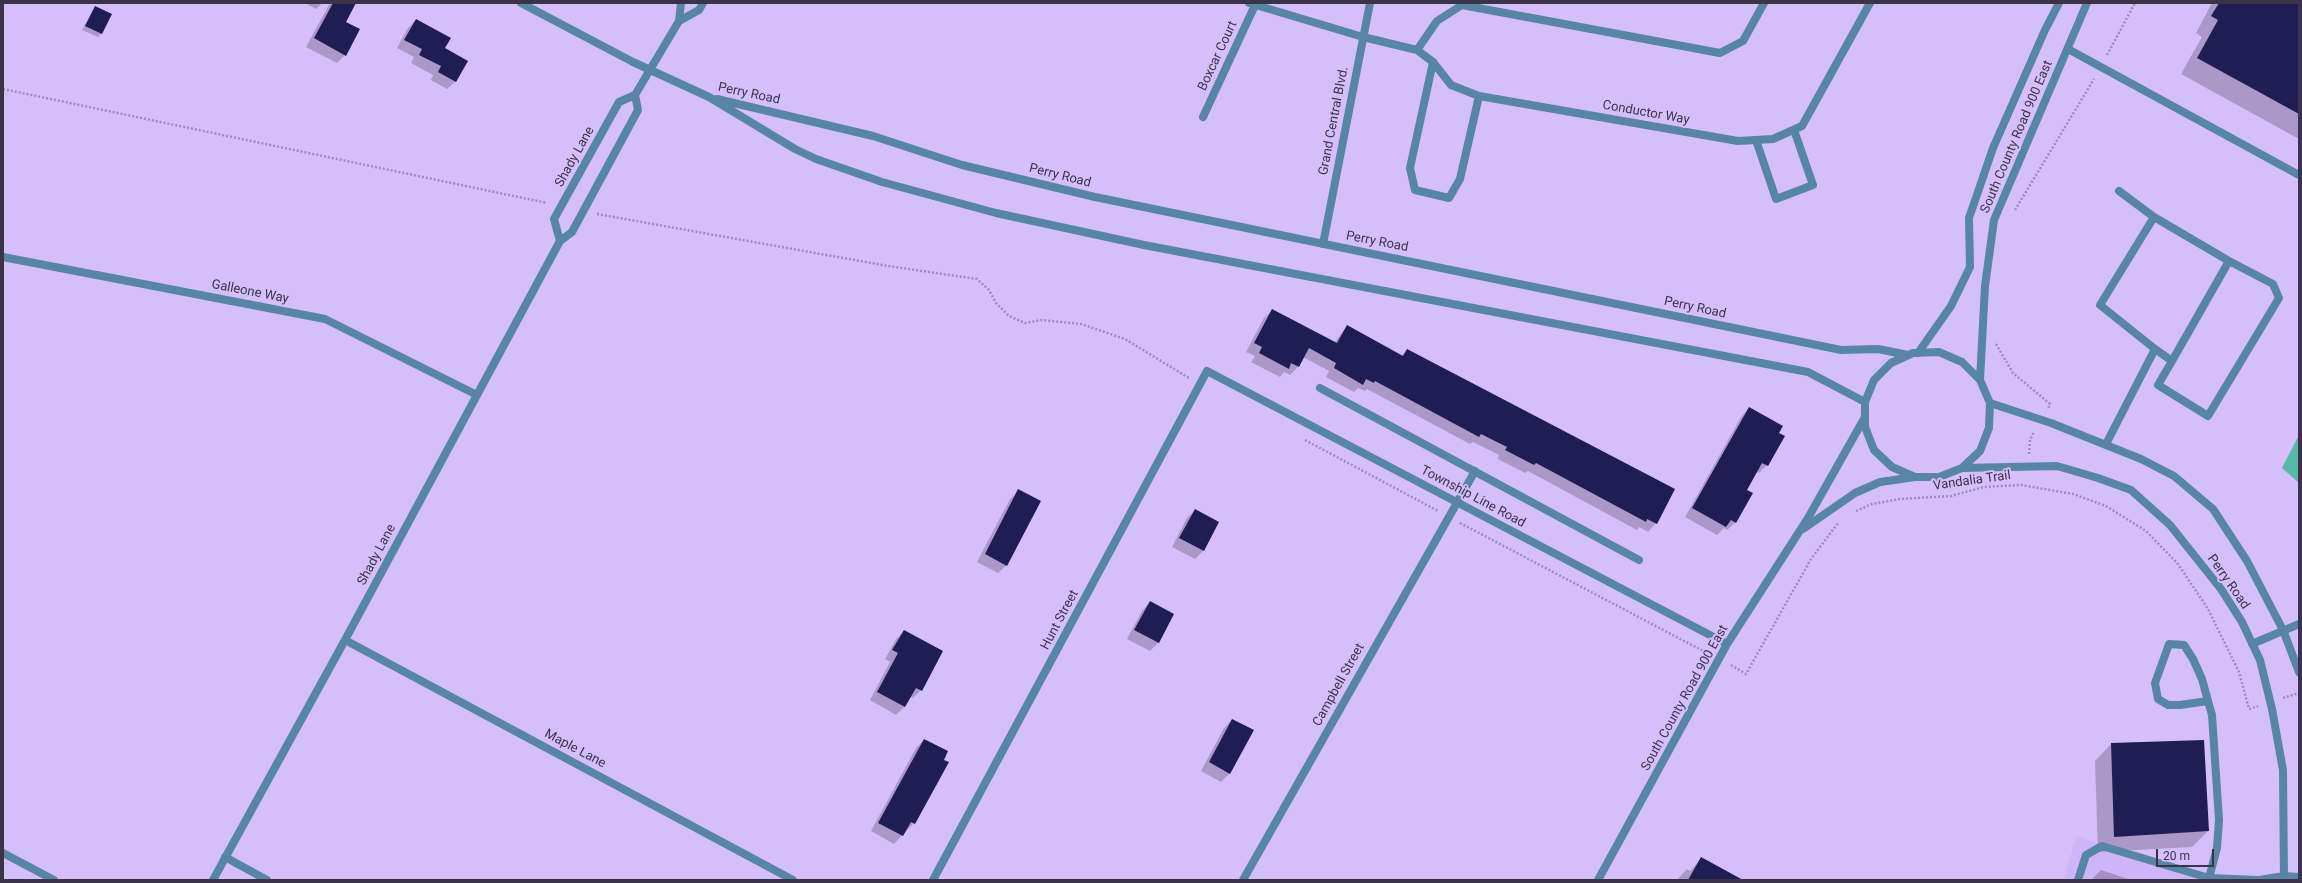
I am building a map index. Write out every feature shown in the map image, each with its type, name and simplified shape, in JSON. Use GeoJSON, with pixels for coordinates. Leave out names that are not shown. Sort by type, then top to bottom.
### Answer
{"type":"FeatureCollection","features":[{"type":"Feature","properties":{"kind":"street"},"geometry":{"type":"LineString","coordinates":[[521,3],[650,70],[709,98]]}},
{"type":"Feature","properties":{"kind":"street"},"geometry":{"type":"LineString","coordinates":[[635,95],[679,21],[681,3]]}},
{"type":"Feature","properties":{"kind":"street"},"geometry":{"type":"LineString","coordinates":[[679,21],[699,10],[703,3]]}},
{"type":"Feature","properties":{"kind":"street","name":"Grand Central Blvd."},"geometry":{"type":"LineString","coordinates":[[1323,244],[1370,3]]}},
{"type":"Feature","properties":{"kind":"street"},"geometry":{"type":"LineString","coordinates":[[1417,50],[1437,21],[1462,5],[1720,53],[1743,41],[1764,3]]}},
{"type":"Feature","properties":{"kind":"street","name":"Conductor Way"},"geometry":{"type":"LineString","coordinates":[[1254,4],[1363,37],[1417,50],[1433,62],[1451,85],[1479,96],[1738,141],[1773,139],[1802,126],[1870,3]]}},
{"type":"Feature","properties":{"kind":"street","name":"South County Road 900 East"},"geometry":{"type":"LineString","coordinates":[[1918,353],[1952,306],[1970,267],[1969,218],[1993,148],[2058,3]]}},
{"type":"Feature","properties":{"kind":"street","name":"South County Road 900 East"},"geometry":{"type":"LineString","coordinates":[[1980,380],[1985,286],[1994,220],[2087,3]]}},
{"type":"Feature","properties":{"kind":"street","name":"Boxcar Court"},"geometry":{"type":"LineString","coordinates":[[1203,117],[1254,4]]}},
{"type":"Feature","properties":{"kind":"street"},"geometry":{"type":"LineString","coordinates":[[2068,49],[2299,175]]}},
{"type":"Feature","properties":{"kind":"street"},"geometry":{"type":"LineString","coordinates":[[1433,62],[1410,168],[1415,190],[1449,198],[1460,179],[1479,96]]}},
{"type":"Feature","properties":{"kind":"street","name":"Shady Lane"},"geometry":{"type":"LineString","coordinates":[[213,880],[345,640],[560,241],[572,232],[638,110],[635,95],[619,102],[554,220],[560,241]]}},
{"type":"Feature","properties":{"kind":"street","name":"Perry Road"},"geometry":{"type":"LineString","coordinates":[[709,98],[873,136],[962,165],[1095,197],[1841,350],[1878,349],[1908,355]]}},
{"type":"Feature","properties":{"kind":"street","name":"Perry Road"},"geometry":{"type":"LineString","coordinates":[[709,98],[795,149],[882,182],[945,200],[1144,246],[1808,372],[1865,402]]}},
{"type":"Feature","properties":{"kind":"street"},"geometry":{"type":"LineString","coordinates":[[1756,140],[1776,199],[1813,185],[1794,130]]}},
{"type":"Feature","properties":{"kind":"street"},"geometry":{"type":"LineString","coordinates":[[2119,191],[2154,217],[2229,261],[2273,284],[2279,298],[2208,416],[2158,385],[2229,261]]}},
{"type":"Feature","properties":{"kind":"street"},"geometry":{"type":"LineString","coordinates":[[2154,217],[2100,305],[2172,360]]}},
{"type":"Feature","properties":{"kind":"street","name":"Galleone Way"},"geometry":{"type":"LineString","coordinates":[[3,257],[325,319],[477,395]]}},
{"type":"Feature","properties":{"kind":"street"},"geometry":{"type":"LineString","coordinates":[[2106,444],[2155,348]]}},
{"type":"Feature","properties":{"kind":"street","name":"Perry Road"},"geometry":{"type":"LineString","coordinates":[[1962,468],[1980,451],[1989,428],[1990,403],[1980,380],[1962,362],[1939,352],[1908,355],[1891,363],[1874,380],[1865,402],[1865,427],[1874,450],[1892,467],[1915,477],[1939,477],[1962,468],[2057,466],[2098,478],[2131,490],[2170,525],[2216,583],[2242,622],[2260,660],[2264,674],[2283,770],[2284,878]]}},
{"type":"Feature","properties":{"kind":"street","name":"Township Line Road"},"geometry":{"type":"LineString","coordinates":[[1207,371],[1727,644]]}},
{"type":"Feature","properties":{"kind":"street","name":"Hunt Street"},"geometry":{"type":"LineString","coordinates":[[933,880],[1207,371]]}},
{"type":"Feature","properties":{"kind":"street"},"geometry":{"type":"LineString","coordinates":[[1320,388],[1639,560]]}},
{"type":"Feature","properties":{"kind":"street","name":"Perry Road"},"geometry":{"type":"LineString","coordinates":[[1990,403],[2041,420],[2141,458],[2174,476],[2213,509],[2247,561],[2283,630],[2299,672]]}},
{"type":"Feature","properties":{"kind":"street","name":"South County Road 900 East"},"geometry":{"type":"LineString","coordinates":[[1598,880],[1727,644],[1799,532],[1839,466],[1865,417]]}},
{"type":"Feature","properties":{"kind":"street","name":"Campbell Street"},"geometry":{"type":"LineString","coordinates":[[1243,880],[1456,502],[1475,471]]}},
{"type":"Feature","properties":{"kind":"street","name":"South County Road 900 East"},"geometry":{"type":"LineString","coordinates":[[1799,532],[1855,493],[1880,482],[1915,477]]}},
{"type":"Feature","properties":{"kind":"street"},"geometry":{"type":"LineString","coordinates":[[2252,644],[2299,624]]}},
{"type":"Feature","properties":{"kind":"street","name":"Maple Lane"},"geometry":{"type":"LineString","coordinates":[[345,640],[793,880]]}},
{"type":"Feature","properties":{"kind":"street"},"geometry":{"type":"LineString","coordinates":[[2208,701],[2180,706],[2168,704],[2158,699],[2155,683],[2169,644],[2184,645],[2202,679],[2212,715],[2219,820],[2217,848],[2209,878]]}},
{"type":"Feature","properties":{"kind":"street"},"geometry":{"type":"LineString","coordinates":[[2078,880],[2086,855],[2102,846],[2209,878],[2259,880],[2299,877]]}},
{"type":"Feature","properties":{"kind":"street"},"geometry":{"type":"LineString","coordinates":[[3,853],[54,880]]}},
{"type":"Feature","properties":{"kind":"street"},"geometry":{"type":"LineString","coordinates":[[225,858],[267,880]]}},
{"type":"Feature","properties":{"kind":"path"},"geometry":{"type":"LineString","coordinates":[[2010,217],[2101,67],[2136,3]]}},
{"type":"Feature","properties":{"kind":"path"},"geometry":{"type":"LineString","coordinates":[[3,90],[562,206]]}},
{"type":"Feature","properties":{"kind":"path"},"geometry":{"type":"LineString","coordinates":[[583,211],[961,278],[977,279],[989,290],[996,303],[1009,316],[1025,323],[1041,320],[1081,324]]}},
{"type":"Feature","properties":{"kind":"path"},"geometry":{"type":"LineString","coordinates":[[1996,338],[1996,345],[2013,374],[2050,404],[2030,440],[2027,486]]}},
{"type":"Feature","properties":{"kind":"path","name":"Vandalia Trail"},"geometry":{"type":"LineString","coordinates":[[1872,504],[1900,499],[1951,496],[1984,487],[2027,486],[2073,494],[2106,506],[2146,531],[2178,564],[2208,609],[2239,672],[2248,709]]}},
{"type":"Feature","properties":{"kind":"shaded area"},"geometry":{"type":"Polygon","coordinates":[[[2299,435],[2299,483],[2282,468],[2299,435]]]}},
{"type":"Feature","properties":{"kind":"shaded area"},"geometry":{"type":"Polygon","coordinates":[[[2077,836],[2204,880],[2063,880],[2077,836]]]}},
{"type":"Feature","properties":{"kind":"building"},"geometry":{"type":"Polygon","coordinates":[[[333,3],[356,3],[346,22],[360,29],[346,56],[314,38],[333,3]]]}},
{"type":"Feature","properties":{"kind":"building"},"geometry":{"type":"Polygon","coordinates":[[[2219,3],[2299,3],[2299,114],[2197,58],[2218,20],[2211,16],[2219,3]]]}},
{"type":"Feature","properties":{"kind":"building"},"geometry":{"type":"Polygon","coordinates":[[[95,6],[112,14],[102,34],[85,26],[95,6]]]}},
{"type":"Feature","properties":{"kind":"building"},"geometry":{"type":"Polygon","coordinates":[[[416,19],[451,38],[445,48],[468,61],[456,82],[438,72],[441,66],[419,55],[422,49],[404,40],[416,19]]]}},
{"type":"Feature","properties":{"kind":"building"},"geometry":{"type":"Polygon","coordinates":[[[1272,309],[1337,343],[1347,325],[1403,356],[1407,349],[1675,489],[1657,524],[1647,519],[1646,522],[1536,463],[1534,465],[1505,450],[1507,447],[1481,434],[1479,437],[1375,381],[1374,383],[1366,379],[1363,385],[1334,368],[1336,363],[1309,348],[1299,367],[1291,363],[1289,369],[1259,353],[1262,347],[1254,343],[1272,309]]]}},
{"type":"Feature","properties":{"kind":"building"},"geometry":{"type":"Polygon","coordinates":[[[1749,407],[1783,426],[1779,433],[1785,436],[1768,466],[1762,463],[1747,490],[1753,493],[1736,523],[1731,520],[1726,527],[1692,508],[1749,407]]]}},
{"type":"Feature","properties":{"kind":"building"},"geometry":{"type":"Polygon","coordinates":[[[1018,489],[1041,501],[1007,566],[985,554],[1018,489]]]}},
{"type":"Feature","properties":{"kind":"building"},"geometry":{"type":"Polygon","coordinates":[[[1195,509],[1219,522],[1204,551],[1179,538],[1195,509]]]}},
{"type":"Feature","properties":{"kind":"building"},"geometry":{"type":"Polygon","coordinates":[[[1150,601],[1174,614],[1159,643],[1134,630],[1150,601]]]}},
{"type":"Feature","properties":{"kind":"building"},"geometry":{"type":"Polygon","coordinates":[[[904,630],[943,651],[922,691],[916,688],[905,707],[877,692],[898,653],[892,650],[904,630]]]}},
{"type":"Feature","properties":{"kind":"building"},"geometry":{"type":"Polygon","coordinates":[[[1232,719],[1254,730],[1230,774],[1209,762],[1232,719]]]}},
{"type":"Feature","properties":{"kind":"building"},"geometry":{"type":"Polygon","coordinates":[[[924,739],[948,751],[944,760],[949,762],[915,824],[911,822],[903,836],[878,823],[924,739]]]}},
{"type":"Feature","properties":{"kind":"building"},"geometry":{"type":"Polygon","coordinates":[[[2204,740],[2209,831],[2114,837],[2111,743],[2204,740]]]}},
{"type":"Feature","properties":{"kind":"building"},"geometry":{"type":"Polygon","coordinates":[[[1701,857],[1743,880],[1688,880],[1701,857]]]}}]}
